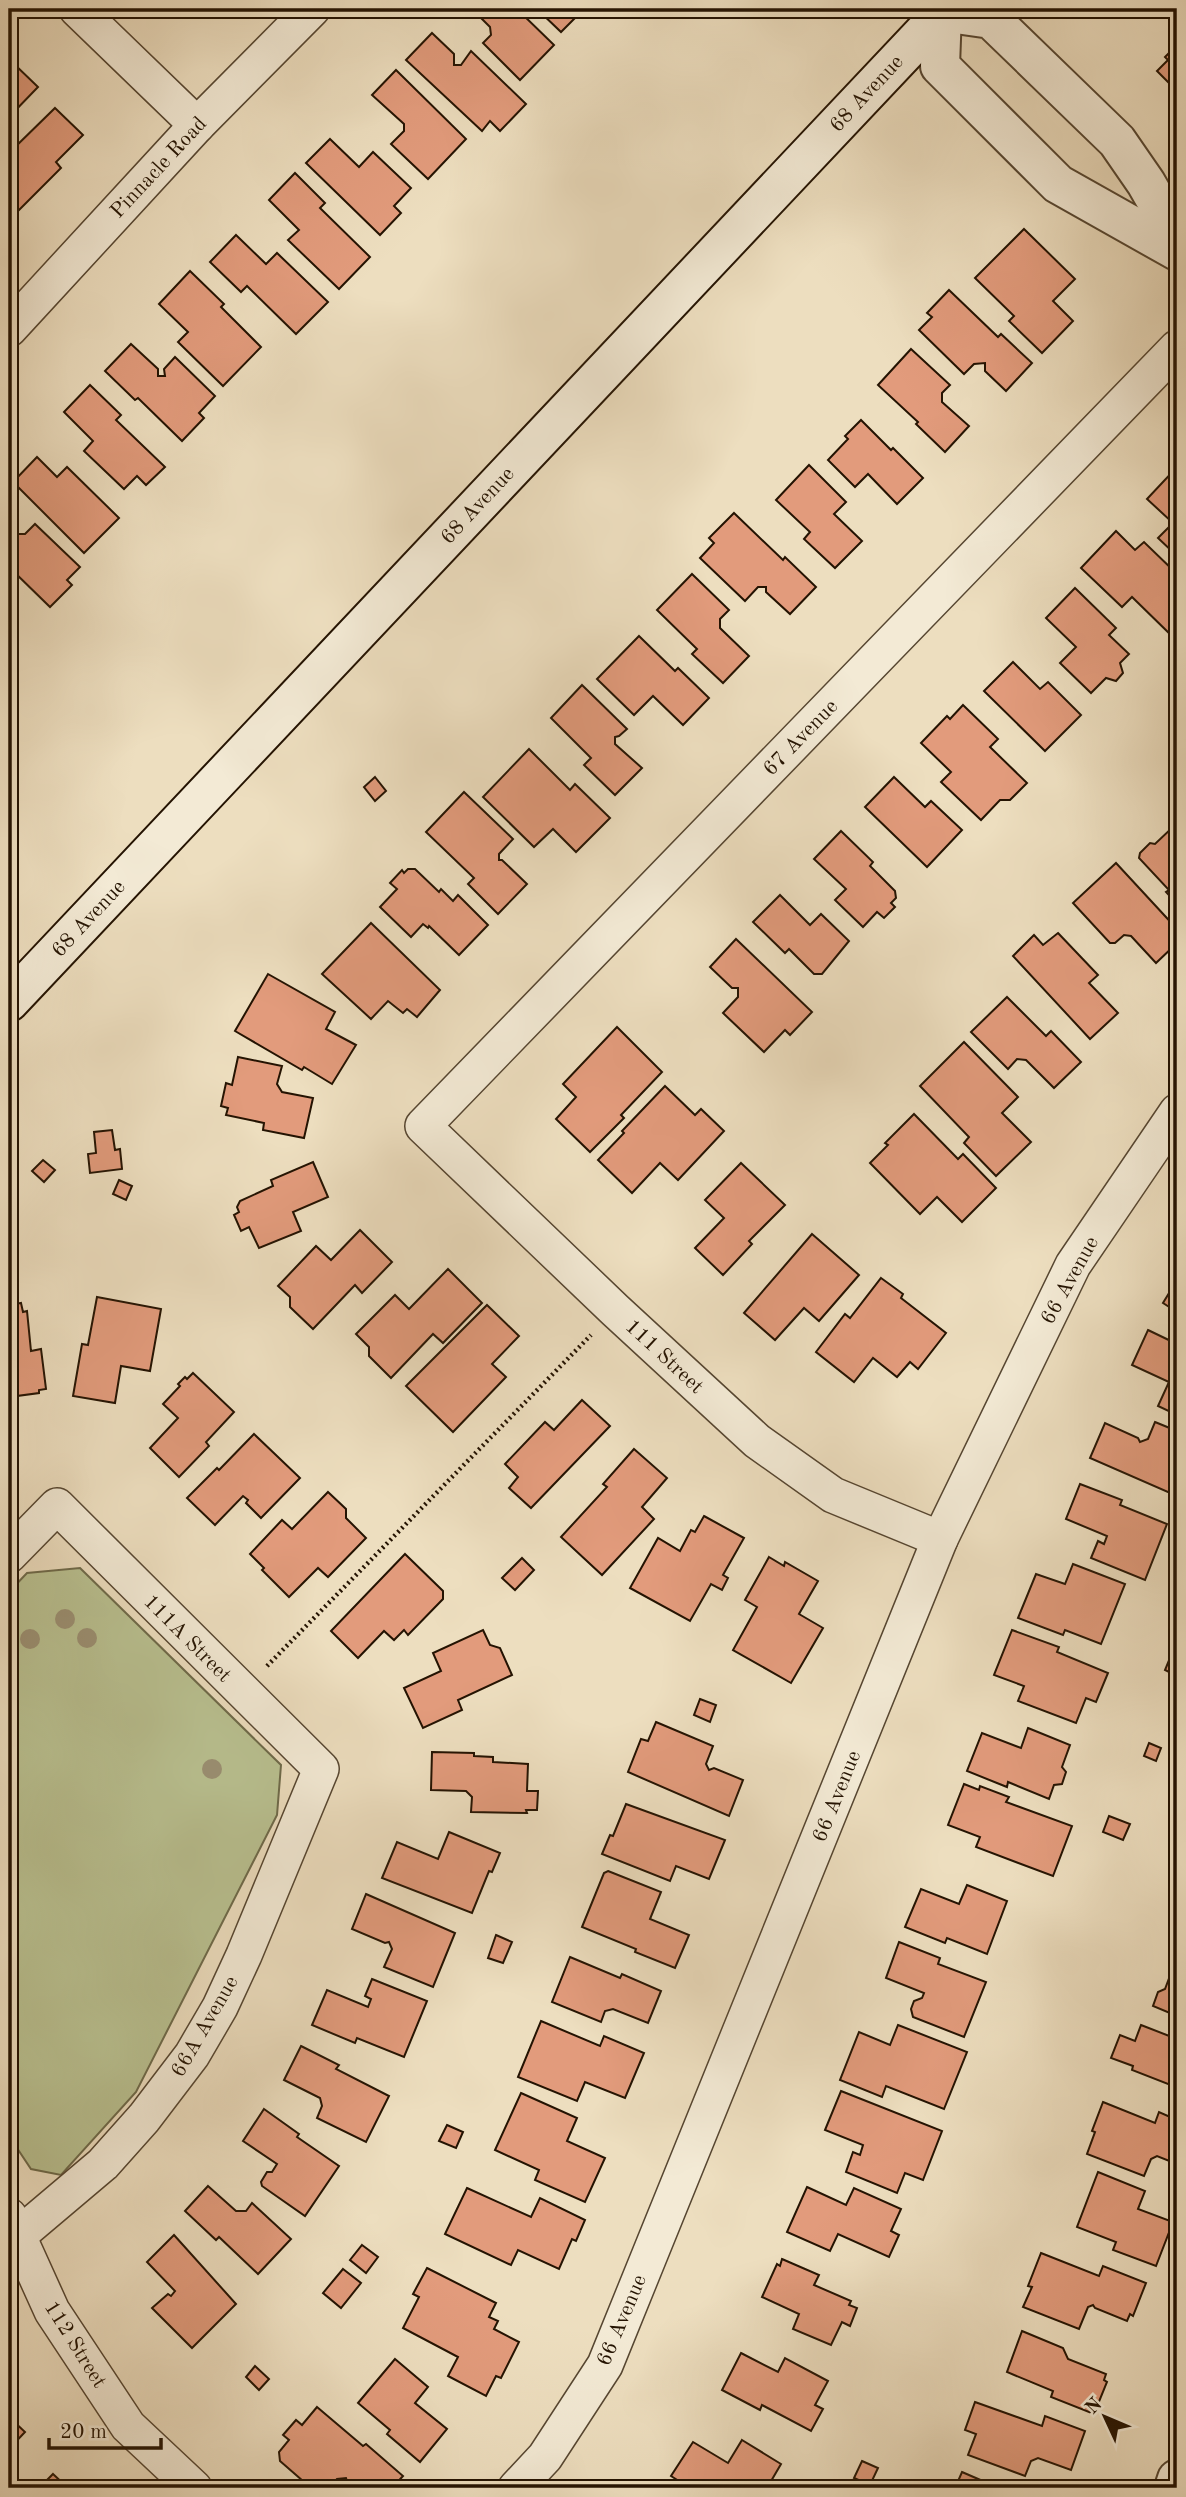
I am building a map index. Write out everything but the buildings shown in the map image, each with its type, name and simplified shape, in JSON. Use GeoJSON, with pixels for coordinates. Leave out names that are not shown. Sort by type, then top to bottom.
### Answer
{"type":"FeatureCollection","features":[{"type":"Feature","properties":{"kind":"main road"},"geometry":{"type":"LineString","coordinates":[[1177,237],[1146,183],[1117,141],[991,19],[942,10],[940,66],[1058,184],[1177,251]]}},
{"type":"Feature","properties":{"kind":"main road","name":"68 Avenue"},"geometry":{"type":"LineString","coordinates":[[9,1002],[942,10]]}},
{"type":"Feature","properties":{"kind":"main road"},"geometry":{"type":"LineString","coordinates":[[1174,2488],[1177,2479]]}},
{"type":"Feature","properties":{"kind":"street"},"geometry":{"type":"LineString","coordinates":[[77,9],[197,124]]}},
{"type":"Feature","properties":{"kind":"street","name":"Pinnacle Road"},"geometry":{"type":"LineString","coordinates":[[9,329],[197,124],[312,9]]}},
{"type":"Feature","properties":{"kind":"street","name":"67 Avenue"},"geometry":{"type":"LineString","coordinates":[[423,1126],[1177,348]]}},
{"type":"Feature","properties":{"kind":"street","name":"66 Avenue"},"geometry":{"type":"LineString","coordinates":[[516,2488],[545,2457],[605,2365],[940,1539],[1073,1265],[1177,1112]]}},
{"type":"Feature","properties":{"kind":"street","name":"111 Street"},"geometry":{"type":"LineString","coordinates":[[423,1126],[615,1310],[757,1441],[833,1494],[940,1539]]}},
{"type":"Feature","properties":{"kind":"street","name":"111A Street"},"geometry":{"type":"LineString","coordinates":[[9,1555],[57,1506],[321,1769]]}},
{"type":"Feature","properties":{"kind":"street","name":"66A Avenue"},"geometry":{"type":"LineString","coordinates":[[14,2225],[103,2164],[144,2118],[192,2055],[220,2007],[244,1955],[321,1769]]}},
{"type":"Feature","properties":{"kind":"street","name":"112 Street"},"geometry":{"type":"LineString","coordinates":[[14,2225],[52,2311],[128,2426],[194,2488]]}},
{"type":"Feature","properties":{"kind":"path"},"geometry":{"type":"LineString","coordinates":[[242,1692],[615,1310]]}},
{"type":"Feature","properties":{"kind":"green space"},"geometry":{"type":"Polygon","coordinates":[[[80,1568],[281,1765],[277,1815],[136,2092],[61,2175],[31,2169],[9,2136],[9,1592],[27,1573],[80,1568]]]}}]}
